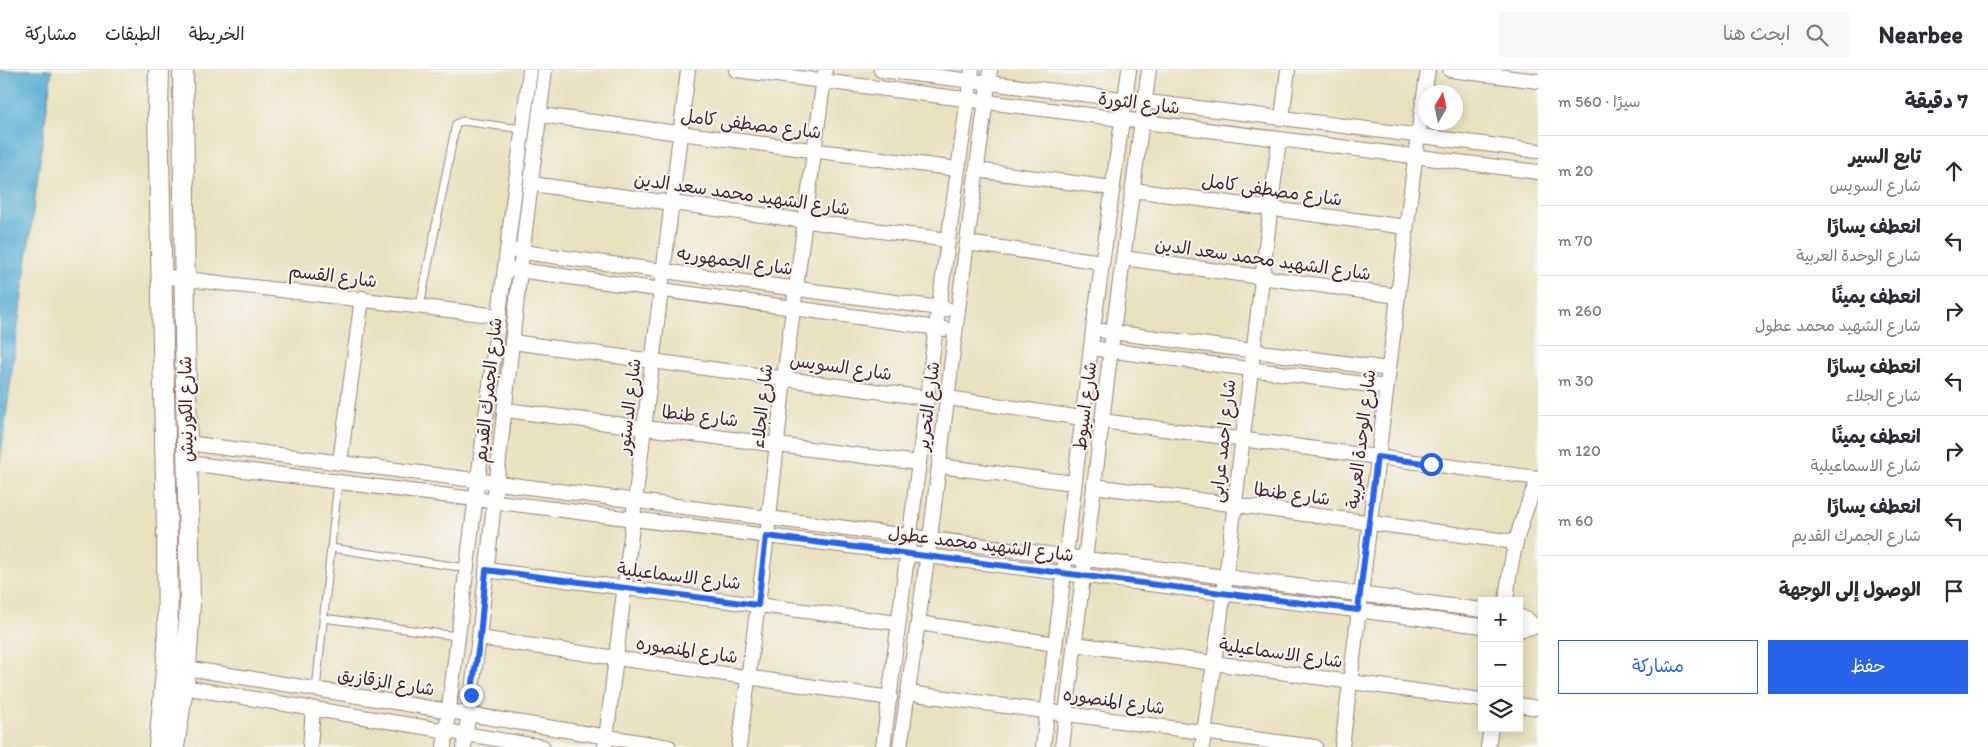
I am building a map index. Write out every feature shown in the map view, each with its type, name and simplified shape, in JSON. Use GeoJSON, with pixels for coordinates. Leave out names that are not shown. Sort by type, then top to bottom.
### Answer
{"type":"FeatureCollection","features":[{"type":"Feature","properties":{"kind":"main road","name":"شارع الكورنيش"},"geometry":{"type":"LineString","coordinates":[[158,70],[165,451],[175,676],[174,747]]}},
{"type":"Feature","properties":{"kind":"main road","name":"شارع الكورنيش"},"geometry":{"type":"LineString","coordinates":[[159,747],[190,603],[186,443],[183,70]]}},
{"type":"Feature","properties":{"kind":"main road"},"geometry":{"type":"LineString","coordinates":[[165,451],[186,443]]}},
{"type":"Feature","properties":{"kind":"main road"},"geometry":{"type":"LineString","coordinates":[[165,451],[188,463]]}},
{"type":"Feature","properties":{"kind":"street","name":"شارع الجمرك القديم"},"geometry":{"type":"LineString","coordinates":[[444,747],[530,70]]}},
{"type":"Feature","properties":{"kind":"street","name":"شارع الجمرك القديم"},"geometry":{"type":"LineString","coordinates":[[465,741],[480,638],[522,252],[545,70]]}},
{"type":"Feature","properties":{"kind":"street","name":"شارع الدستور"},"geometry":{"type":"LineString","coordinates":[[606,742],[688,70]]}},
{"type":"Feature","properties":{"kind":"street","name":"شارع الثورة"},"geometry":{"type":"LineString","coordinates":[[736,70],[824,75],[968,99],[1122,120],[1538,172]]}},
{"type":"Feature","properties":{"kind":"street","name":"شارع الثورة"},"geometry":{"type":"LineString","coordinates":[[881,70],[989,77],[1125,100],[1538,151]]}},
{"type":"Feature","properties":{"kind":"street","name":"شارع اسيوط"},"geometry":{"type":"LineString","coordinates":[[1043,747],[1093,330],[1129,70]]}},
{"type":"Feature","properties":{"kind":"street","name":"شارع اسيوط"},"geometry":{"type":"LineString","coordinates":[[1062,747],[1113,332],[1150,70]]}},
{"type":"Feature","properties":{"kind":"street"},"geometry":{"type":"LineString","coordinates":[[1282,118],[1288,70]]}},
{"type":"Feature","properties":{"kind":"street","name":"شارع الوحدة العربية"},"geometry":{"type":"LineString","coordinates":[[1342,747],[1406,227],[1428,70]]}},
{"type":"Feature","properties":{"kind":"street"},"geometry":{"type":"LineString","coordinates":[[1450,70],[1538,80]]}},
{"type":"Feature","properties":{"kind":"street","name":"شارع الجلاء"},"geometry":{"type":"LineString","coordinates":[[739,747],[758,605],[784,378],[824,75]]}},
{"type":"Feature","properties":{"kind":"street","name":"شارع التحرير"},"geometry":{"type":"LineString","coordinates":[[883,747],[936,327],[971,76]]}},
{"type":"Feature","properties":{"kind":"street","name":"شارع التحرير"},"geometry":{"type":"LineString","coordinates":[[900,747],[928,556],[989,77]]}},
{"type":"Feature","properties":{"kind":"street","name":"شارع مصطفى كامل"},"geometry":{"type":"LineString","coordinates":[[540,116],[958,169]]}},
{"type":"Feature","properties":{"kind":"street","name":"شارع احمد عرابى"},"geometry":{"type":"LineString","coordinates":[[1202,747],[1224,594],[1279,139]]}},
{"type":"Feature","properties":{"kind":"street"},"geometry":{"type":"LineString","coordinates":[[976,170],[1112,188]]}},
{"type":"Feature","properties":{"kind":"street","name":"شارع الشهيد محمد سعد الدين"},"geometry":{"type":"LineString","coordinates":[[531,184],[948,240]]}},
{"type":"Feature","properties":{"kind":"street","name":"شارع مصطفى كامل"},"geometry":{"type":"LineString","coordinates":[[1133,190],[1406,227]]}},
{"type":"Feature","properties":{"kind":"street"},"geometry":{"type":"LineString","coordinates":[[967,243],[1102,262]]}},
{"type":"Feature","properties":{"kind":"street","name":"شارع الجمهوريه"},"geometry":{"type":"LineString","coordinates":[[508,250],[958,310]]}},
{"type":"Feature","properties":{"kind":"street","name":"شارع الشهيد محمد سعد الدين"},"geometry":{"type":"LineString","coordinates":[[1123,258],[1398,296]]}},
{"type":"Feature","properties":{"kind":"street"},"geometry":{"type":"LineString","coordinates":[[505,268],[956,330]]}},
{"type":"Feature","properties":{"kind":"street","name":"شارع القسم"},"geometry":{"type":"LineString","coordinates":[[161,276],[362,298],[499,316]]}},
{"type":"Feature","properties":{"kind":"street"},"geometry":{"type":"LineString","coordinates":[[340,462],[362,298]]}},
{"type":"Feature","properties":{"kind":"street"},"geometry":{"type":"LineString","coordinates":[[1093,330],[1388,369]]}},
{"type":"Feature","properties":{"kind":"street","name":"شارع السويس"},"geometry":{"type":"LineString","coordinates":[[512,342],[927,398]]}},
{"type":"Feature","properties":{"kind":"street"},"geometry":{"type":"LineString","coordinates":[[1091,348],[1386,387]]}},
{"type":"Feature","properties":{"kind":"street"},"geometry":{"type":"LineString","coordinates":[[948,398],[1082,418]]}},
{"type":"Feature","properties":{"kind":"street","name":"شارع طنطا"},"geometry":{"type":"LineString","coordinates":[[506,410],[919,463]]}},
{"type":"Feature","properties":{"kind":"street"},"geometry":{"type":"LineString","coordinates":[[1102,421],[1538,479],[1525,510],[1515,542],[1507,597]]}},
{"type":"Feature","properties":{"kind":"street","name":"شارع الشهيد محمد عطول"},"geometry":{"type":"LineString","coordinates":[[186,443],[1478,610]]}},
{"type":"Feature","properties":{"kind":"street","name":"شارع الشهيد محمد عطول"},"geometry":{"type":"LineString","coordinates":[[188,463],[1478,625]]}},
{"type":"Feature","properties":{"kind":"street"},"geometry":{"type":"LineString","coordinates":[[939,466],[1074,483]]}},
{"type":"Feature","properties":{"kind":"street","name":"شارع طنطا"},"geometry":{"type":"LineString","coordinates":[[1094,486],[1515,542]]}},
{"type":"Feature","properties":{"kind":"street","name":"شارع الاسماعيلية"},"geometry":{"type":"LineString","coordinates":[[486,570],[898,623]]}},
{"type":"Feature","properties":{"kind":"street"},"geometry":{"type":"LineString","coordinates":[[1523,618],[1536,626]]}},
{"type":"Feature","properties":{"kind":"street"},"geometry":{"type":"LineString","coordinates":[[919,623],[1055,644]]}},
{"type":"Feature","properties":{"kind":"street"},"geometry":{"type":"LineString","coordinates":[[1523,629],[1536,626]]}},
{"type":"Feature","properties":{"kind":"street","name":"شارع المنصوره"},"geometry":{"type":"LineString","coordinates":[[480,638],[890,698]]}},
{"type":"Feature","properties":{"kind":"street","name":"شارع الاسماعيلية"},"geometry":{"type":"LineString","coordinates":[[1075,644],[1478,699]]}},
{"type":"Feature","properties":{"kind":"street"},"geometry":{"type":"LineString","coordinates":[[175,676],[313,708],[446,731],[465,741],[543,747]]}},
{"type":"Feature","properties":{"kind":"street","name":"شارع الزقازيق"},"geometry":{"type":"LineString","coordinates":[[175,676],[316,689],[468,714],[606,742],[669,747]]}},
{"type":"Feature","properties":{"kind":"street","name":"شارع المنصوره"},"geometry":{"type":"LineString","coordinates":[[908,693],[1315,747]]}},
{"type":"Feature","properties":{"kind":"street"},"geometry":{"type":"LineString","coordinates":[[1523,706],[1538,708]]}},
{"type":"Feature","properties":{"kind":"street"},"geometry":{"type":"LineString","coordinates":[[310,747],[313,708]]}},
{"type":"Feature","properties":{"kind":"street"},"geometry":{"type":"LineString","coordinates":[[1488,747],[1490,732]]}},
{"type":"Feature","properties":{"kind":"lane"},"geometry":{"type":"LineString","coordinates":[[420,306],[456,124],[462,121],[522,129]]}},
{"type":"Feature","properties":{"kind":"lane"},"geometry":{"type":"LineString","coordinates":[[316,689],[338,482]]}},
{"type":"Feature","properties":{"kind":"lane"},"geometry":{"type":"LineString","coordinates":[[331,548],[466,568]]}},
{"type":"Feature","properties":{"kind":"lane"},"geometry":{"type":"LineString","coordinates":[[323,618],[457,636]]}},
{"type":"Feature","properties":{"kind":"water"},"geometry":{"type":"Polygon","coordinates":[[[0,70],[52,70],[0,462],[0,70]]]}},
{"type":"Feature","properties":{"kind":"route"},"geometry":{"type":"LineString","coordinates":[[471,695],[480,638],[486,570],[758,605],[766,536],[1358,610],[1377,457],[1431,464]]}}]}
